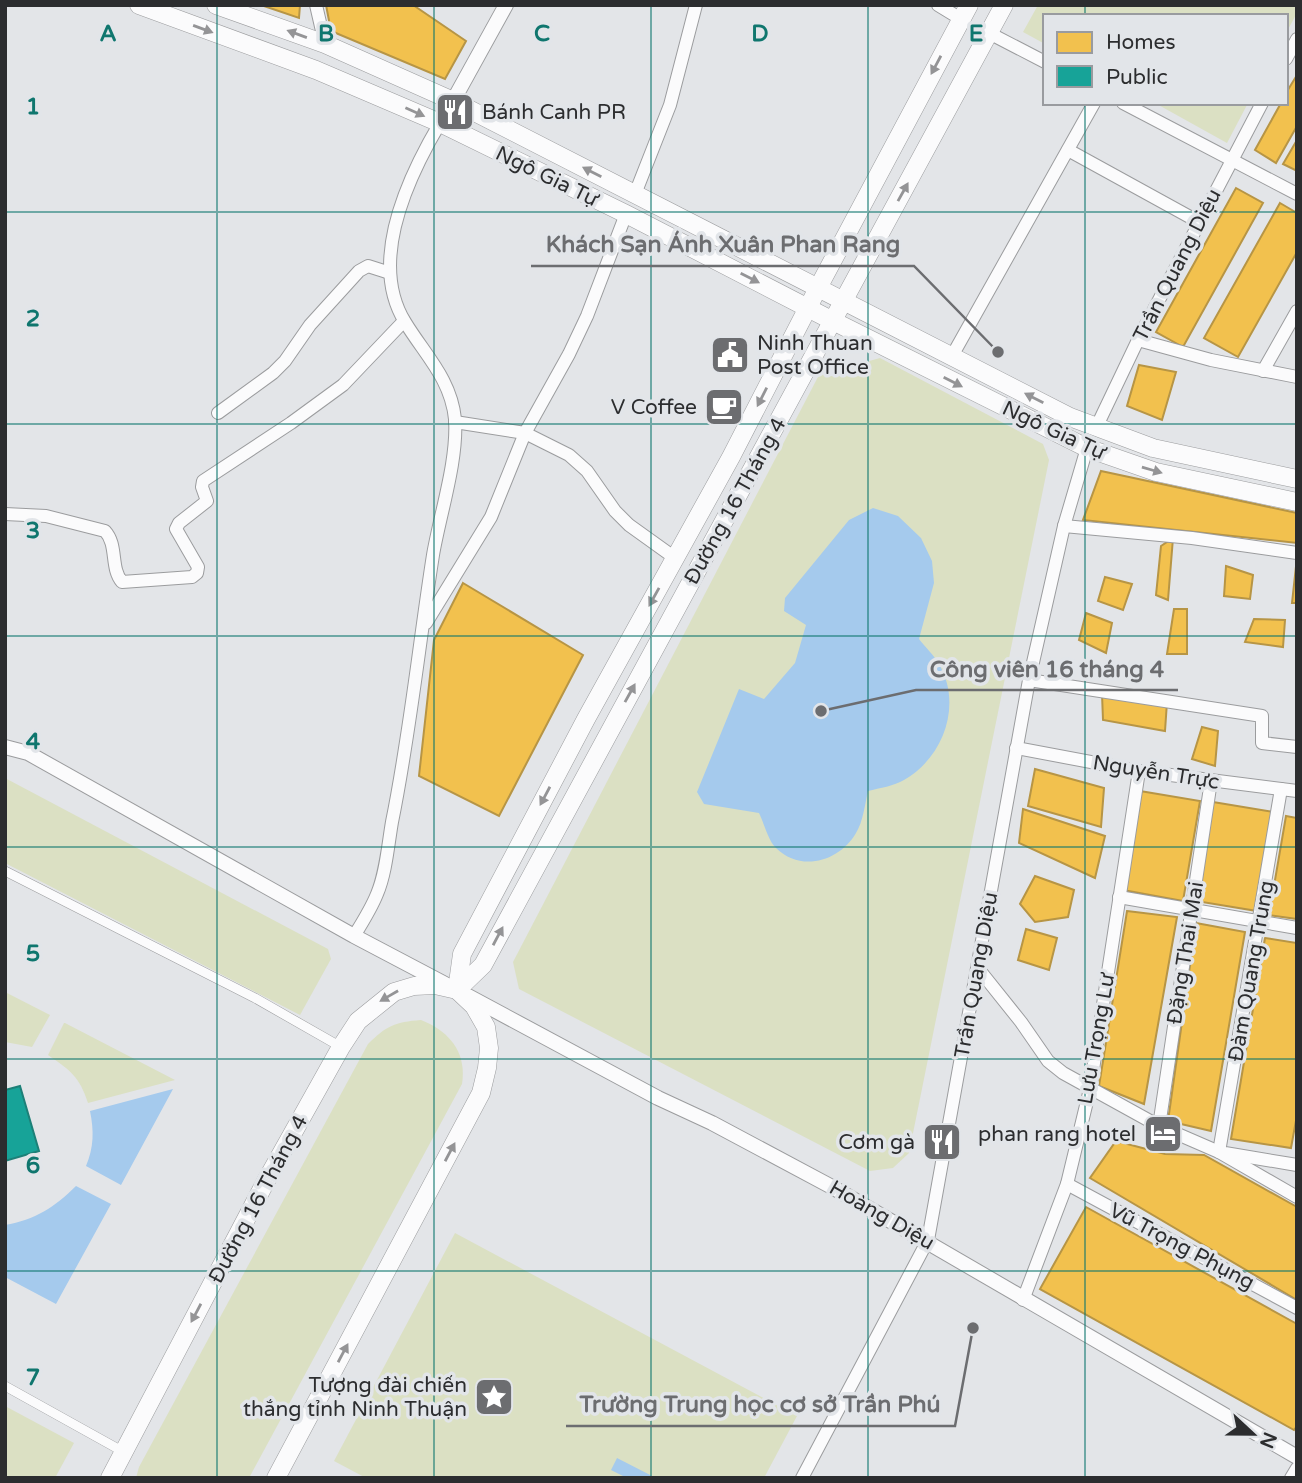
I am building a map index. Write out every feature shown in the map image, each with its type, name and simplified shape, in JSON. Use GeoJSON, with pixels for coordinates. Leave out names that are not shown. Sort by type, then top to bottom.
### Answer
{"type":"FeatureCollection","features":[{"type":"Feature","properties":{"kind":"main road","name":"Ngô Gia Tự"},"geometry":{"type":"LineString","coordinates":[[139,5],[316,70],[440,123],[626,214],[1087,448],[1156,472],[1297,502]]}},
{"type":"Feature","properties":{"kind":"main road","name":"Ngô Gia Tự"},"geometry":{"type":"LineString","coordinates":[[216,5],[325,44],[453,101],[1096,428],[1153,448],[1297,479]]}},
{"type":"Feature","properties":{"kind":"main road","name":"Đường 16 Tháng 4"},"geometry":{"type":"LineString","coordinates":[[457,990],[483,965],[1004,5]]}},
{"type":"Feature","properties":{"kind":"main road"},"geometry":{"type":"LineString","coordinates":[[965,12],[989,33]]}},
{"type":"Feature","properties":{"kind":"main road","name":"Đường 16 Tháng 4"},"geometry":{"type":"LineString","coordinates":[[457,990],[462,954],[586,719],[731,457],[965,12]]}},
{"type":"Feature","properties":{"kind":"main road"},"geometry":{"type":"LineString","coordinates":[[316,70],[325,44]]}},
{"type":"Feature","properties":{"kind":"main road"},"geometry":{"type":"LineString","coordinates":[[440,123],[453,101]]}},
{"type":"Feature","properties":{"kind":"main road"},"geometry":{"type":"LineString","coordinates":[[626,214],[635,194]]}},
{"type":"Feature","properties":{"kind":"main road"},"geometry":{"type":"LineString","coordinates":[[1087,448],[1096,428]]}},
{"type":"Feature","properties":{"kind":"main road"},"geometry":{"type":"LineString","coordinates":[[731,457],[753,468]]}},
{"type":"Feature","properties":{"kind":"main road"},"geometry":{"type":"LineString","coordinates":[[637,628],[660,639]]}},
{"type":"Feature","properties":{"kind":"main road"},"geometry":{"type":"LineString","coordinates":[[586,719],[609,731]]}},
{"type":"Feature","properties":{"kind":"main road","name":"Đường 16 Tháng 4"},"geometry":{"type":"LineString","coordinates":[[110,1478],[122,1451],[341,1047],[358,1021],[394,992],[414,986],[435,985],[457,990]]}},
{"type":"Feature","properties":{"kind":"main road"},"geometry":{"type":"LineString","coordinates":[[276,1478],[481,1093],[489,1048],[486,1027],[474,1006],[457,990]]}},
{"type":"Feature","properties":{"kind":"street"},"geometry":{"type":"LineString","coordinates":[[316,5],[325,44]]}},
{"type":"Feature","properties":{"kind":"street"},"geometry":{"type":"LineString","coordinates":[[453,101],[506,5]]}},
{"type":"Feature","properties":{"kind":"street"},"geometry":{"type":"LineString","coordinates":[[635,194],[662,128],[696,5]]}},
{"type":"Feature","properties":{"kind":"street"},"geometry":{"type":"LineString","coordinates":[[938,5],[965,12]]}},
{"type":"Feature","properties":{"kind":"street"},"geometry":{"type":"LineString","coordinates":[[989,33],[1043,61]]}},
{"type":"Feature","properties":{"kind":"street"},"geometry":{"type":"LineString","coordinates":[[1288,55],[1297,39]]}},
{"type":"Feature","properties":{"kind":"street"},"geometry":{"type":"LineString","coordinates":[[952,356],[1093,105]]}},
{"type":"Feature","properties":{"kind":"street"},"geometry":{"type":"LineString","coordinates":[[1127,105],[1297,194]]}},
{"type":"Feature","properties":{"kind":"street","name":"Trần Quang Diệu"},"geometry":{"type":"LineString","coordinates":[[1096,428],[1138,340],[1261,105]]}},
{"type":"Feature","properties":{"kind":"street"},"geometry":{"type":"LineString","coordinates":[[354,936],[378,894],[407,751],[435,541],[451,460],[455,422],[452,398],[437,365],[404,321],[390,273],[390,251],[410,178],[440,123]]}},
{"type":"Feature","properties":{"kind":"street"},"geometry":{"type":"LineString","coordinates":[[1068,150],[1199,222]]}},
{"type":"Feature","properties":{"kind":"street"},"geometry":{"type":"LineString","coordinates":[[422,629],[491,517],[525,433],[587,316],[626,214]]}},
{"type":"Feature","properties":{"kind":"street"},"geometry":{"type":"LineString","coordinates":[[218,413],[272,373],[285,360],[310,326],[359,271],[368,266],[390,273]]}},
{"type":"Feature","properties":{"kind":"street"},"geometry":{"type":"LineString","coordinates":[[1264,370],[1297,311]]}},
{"type":"Feature","properties":{"kind":"street"},"geometry":{"type":"LineString","coordinates":[[5,514],[46,516],[105,531],[110,537],[117,575],[122,582],[192,577],[197,573],[198,567],[176,528],[207,501],[202,487],[203,481],[291,424],[343,384],[404,321]]}},
{"type":"Feature","properties":{"kind":"street"},"geometry":{"type":"LineString","coordinates":[[1138,340],[1210,359],[1297,377]]}},
{"type":"Feature","properties":{"kind":"street"},"geometry":{"type":"LineString","coordinates":[[455,422],[525,433],[569,456],[587,471],[615,511],[629,525],[675,558]]}},
{"type":"Feature","properties":{"kind":"street","name":"Trần Quang Diệu"},"geometry":{"type":"LineString","coordinates":[[802,1478],[928,1240],[1029,681],[1064,526],[1087,448]]}},
{"type":"Feature","properties":{"kind":"street"},"geometry":{"type":"LineString","coordinates":[[1064,526],[1192,538],[1297,552]]}},
{"type":"Feature","properties":{"kind":"street"},"geometry":{"type":"LineString","coordinates":[[1029,681],[1262,716],[1262,743],[1297,747]]}},
{"type":"Feature","properties":{"kind":"street","name":"Hoàng Diệu"},"geometry":{"type":"LineString","coordinates":[[5,747],[27,753],[354,936],[658,1098],[712,1123],[821,1181],[928,1240],[1023,1300],[1297,1457]]}},
{"type":"Feature","properties":{"kind":"street","name":"Nguyễn Trực"},"geometry":{"type":"LineString","coordinates":[[1016,748],[1139,771],[1297,791]]}},
{"type":"Feature","properties":{"kind":"street","name":"Lưu Trọng Lư"},"geometry":{"type":"LineString","coordinates":[[1023,1300],[1067,1184],[1090,1089],[1139,771]]}},
{"type":"Feature","properties":{"kind":"street","name":"Đặng Thai Mai"},"geometry":{"type":"LineString","coordinates":[[1158,1126],[1211,781]]}},
{"type":"Feature","properties":{"kind":"street","name":"Đàm Quang Trung"},"geometry":{"type":"LineString","coordinates":[[1219,1152],[1281,789]]}},
{"type":"Feature","properties":{"kind":"street"},"geometry":{"type":"LineString","coordinates":[[5,871],[255,998],[341,1047]]}},
{"type":"Feature","properties":{"kind":"street"},"geometry":{"type":"LineString","coordinates":[[1119,897],[1297,928]]}},
{"type":"Feature","properties":{"kind":"street"},"geometry":{"type":"LineString","coordinates":[[977,967],[1048,1061],[1090,1089],[1158,1126],[1219,1152],[1297,1197]]}},
{"type":"Feature","properties":{"kind":"street"},"geometry":{"type":"LineString","coordinates":[[1219,1152],[1297,1164]]}},
{"type":"Feature","properties":{"kind":"street","name":"Vũ Trọng Phụng"},"geometry":{"type":"LineString","coordinates":[[1067,1184],[1297,1308]]}},
{"type":"Feature","properties":{"kind":"street"},"geometry":{"type":"LineString","coordinates":[[5,1386],[122,1451]]}},
{"type":"Feature","properties":{"kind":"street"},"geometry":{"type":"LineString","coordinates":[[1291,1478],[1297,1468]]}},
{"type":"Feature","properties":{"kind":"green space"},"geometry":{"type":"Polygon","coordinates":[[[1038,5],[1297,5],[1297,13],[1288,29],[1288,14],[1043,14],[1043,43],[1023,32],[1038,5]]]}},
{"type":"Feature","properties":{"kind":"green space"},"geometry":{"type":"Polygon","coordinates":[[[1159,105],[1247,105],[1227,143],[1159,105]]]}},
{"type":"Feature","properties":{"kind":"green space"},"geometry":{"type":"Polygon","coordinates":[[[880,358],[1043,444],[1049,460],[909,1153],[893,1168],[870,1171],[519,989],[513,962],[819,375],[880,358]]]}},
{"type":"Feature","properties":{"kind":"green space"},"geometry":{"type":"Polygon","coordinates":[[[5,778],[328,949],[331,959],[300,1015],[5,863],[5,778]]]}},
{"type":"Feature","properties":{"kind":"green space"},"geometry":{"type":"Polygon","coordinates":[[[5,992],[50,1015],[32,1047],[5,1042],[5,992]]]}},
{"type":"Feature","properties":{"kind":"green space"},"geometry":{"type":"Polygon","coordinates":[[[421,1020],[440,1030],[454,1044],[462,1062],[462,1084],[249,1478],[136,1478],[139,1467],[368,1044],[392,1026],[421,1020]]]}},
{"type":"Feature","properties":{"kind":"green space"},"geometry":{"type":"Polygon","coordinates":[[[64,1023],[175,1080],[88,1103],[73,1075],[48,1055],[64,1023]]]}},
{"type":"Feature","properties":{"kind":"green space"},"geometry":{"type":"Polygon","coordinates":[[[455,1233],[797,1416],[764,1478],[366,1478],[334,1461],[455,1233]]]}},
{"type":"Feature","properties":{"kind":"green space"},"geometry":{"type":"Polygon","coordinates":[[[5,1406],[74,1443],[55,1478],[5,1478],[5,1406]]]}},
{"type":"Feature","properties":{"kind":"water"},"geometry":{"type":"Polygon","coordinates":[[[873,508],[898,516],[921,538],[932,561],[934,583],[919,639],[937,661],[946,680],[949,713],[939,744],[918,770],[896,784],[868,791],[860,824],[849,843],[830,857],[808,862],[797,860],[786,856],[773,845],[759,813],[704,804],[697,792],[739,689],[764,699],[795,663],[806,625],[784,611],[785,598],[849,520],[873,508]]]}},
{"type":"Feature","properties":{"kind":"water"},"geometry":{"type":"Polygon","coordinates":[[[173,1089],[121,1185],[86,1166],[92,1139],[90,1111],[173,1089]]]}},
{"type":"Feature","properties":{"kind":"water"},"geometry":{"type":"Polygon","coordinates":[[[76,1186],[111,1204],[56,1304],[5,1277],[5,1225],[44,1212],[76,1186]]]}},
{"type":"Feature","properties":{"kind":"water"},"geometry":{"type":"Polygon","coordinates":[[[617,1458],[656,1478],[627,1478],[611,1470],[617,1458]]]}},
{"type":"Feature","properties":{"kind":"building: Homes"},"geometry":{"type":"Polygon","coordinates":[[[261,5],[300,5],[299,18],[261,5]]]}},
{"type":"Feature","properties":{"kind":"building: Homes"},"geometry":{"type":"Polygon","coordinates":[[[326,5],[413,5],[466,41],[445,79],[331,31],[326,5]]]}},
{"type":"Feature","properties":{"kind":"building: Homes"},"geometry":{"type":"Polygon","coordinates":[[[1297,75],[1297,126],[1276,163],[1255,150],[1280,105],[1288,105],[1288,90],[1297,75]]]}},
{"type":"Feature","properties":{"kind":"building: Homes"},"geometry":{"type":"Polygon","coordinates":[[[1297,140],[1297,171],[1283,164],[1297,140]]]}},
{"type":"Feature","properties":{"kind":"building: Homes"},"geometry":{"type":"Polygon","coordinates":[[[1236,188],[1263,203],[1183,347],[1156,332],[1236,188]]]}},
{"type":"Feature","properties":{"kind":"building: Homes"},"geometry":{"type":"Polygon","coordinates":[[[1280,203],[1297,213],[1297,252],[1238,357],[1204,338],[1280,203]]]}},
{"type":"Feature","properties":{"kind":"building: Homes"},"geometry":{"type":"Polygon","coordinates":[[[1139,365],[1176,372],[1162,420],[1127,406],[1139,365]]]}},
{"type":"Feature","properties":{"kind":"building: Homes"},"geometry":{"type":"Polygon","coordinates":[[[1101,471],[1297,513],[1297,543],[1083,520],[1101,471]]]}},
{"type":"Feature","properties":{"kind":"building: Homes"},"geometry":{"type":"Polygon","coordinates":[[[1173,538],[1168,600],[1156,595],[1161,546],[1173,538]]]}},
{"type":"Feature","properties":{"kind":"building: Homes"},"geometry":{"type":"Polygon","coordinates":[[[1297,557],[1297,603],[1292,603],[1297,557]]]}},
{"type":"Feature","properties":{"kind":"building: Homes"},"geometry":{"type":"Polygon","coordinates":[[[1226,566],[1253,575],[1250,599],[1224,596],[1226,566]]]}},
{"type":"Feature","properties":{"kind":"building: Homes"},"geometry":{"type":"Polygon","coordinates":[[[1105,577],[1132,584],[1123,610],[1098,601],[1105,577]]]}},
{"type":"Feature","properties":{"kind":"building: Homes"},"geometry":{"type":"Polygon","coordinates":[[[463,583],[583,655],[499,816],[419,776],[434,640],[463,583]]]}},
{"type":"Feature","properties":{"kind":"building: Homes"},"geometry":{"type":"Polygon","coordinates":[[[1174,609],[1187,609],[1187,654],[1167,654],[1174,609]]]}},
{"type":"Feature","properties":{"kind":"building: Homes"},"geometry":{"type":"Polygon","coordinates":[[[1086,613],[1112,623],[1106,653],[1079,640],[1086,613]]]}},
{"type":"Feature","properties":{"kind":"building: Homes"},"geometry":{"type":"Polygon","coordinates":[[[1254,619],[1285,620],[1283,647],[1245,642],[1254,619]]]}},
{"type":"Feature","properties":{"kind":"building: Homes"},"geometry":{"type":"Polygon","coordinates":[[[1102,694],[1167,702],[1165,731],[1103,720],[1102,694]]]}},
{"type":"Feature","properties":{"kind":"building: Homes"},"geometry":{"type":"Polygon","coordinates":[[[1202,727],[1218,731],[1215,766],[1192,759],[1202,727]]]}},
{"type":"Feature","properties":{"kind":"building: Homes"},"geometry":{"type":"Polygon","coordinates":[[[1035,769],[1104,788],[1101,827],[1028,806],[1035,769]]]}},
{"type":"Feature","properties":{"kind":"building: Homes"},"geometry":{"type":"Polygon","coordinates":[[[1140,791],[1200,801],[1183,901],[1123,890],[1140,791]]]}},
{"type":"Feature","properties":{"kind":"building: Homes"},"geometry":{"type":"Polygon","coordinates":[[[1213,802],[1273,812],[1257,911],[1196,901],[1213,802]]]}},
{"type":"Feature","properties":{"kind":"building: Homes"},"geometry":{"type":"Polygon","coordinates":[[[1023,809],[1105,836],[1095,878],[1019,843],[1023,809]]]}},
{"type":"Feature","properties":{"kind":"building: Homes"},"geometry":{"type":"Polygon","coordinates":[[[1286,816],[1297,818],[1297,919],[1269,915],[1286,816]]]}},
{"type":"Feature","properties":{"kind":"building: Homes"},"geometry":{"type":"Polygon","coordinates":[[[1035,876],[1074,890],[1068,917],[1035,922],[1020,904],[1035,876]]]}},
{"type":"Feature","properties":{"kind":"building: Homes"},"geometry":{"type":"Polygon","coordinates":[[[1127,911],[1177,917],[1144,1104],[1099,1086],[1127,911]]]}},
{"type":"Feature","properties":{"kind":"building: Homes"},"geometry":{"type":"Polygon","coordinates":[[[1196,923],[1245,932],[1211,1131],[1168,1121],[1196,923]]]}},
{"type":"Feature","properties":{"kind":"building: Homes"},"geometry":{"type":"Polygon","coordinates":[[[1026,929],[1057,938],[1049,970],[1018,960],[1026,929]]]}},
{"type":"Feature","properties":{"kind":"building: Homes"},"geometry":{"type":"Polygon","coordinates":[[[1265,938],[1297,943],[1297,1115],[1291,1148],[1231,1139],[1265,938]]]}},
{"type":"Feature","properties":{"kind":"building: Homes"},"geometry":{"type":"Polygon","coordinates":[[[1116,1141],[1165,1154],[1204,1155],[1297,1207],[1297,1300],[1090,1178],[1116,1141]]]}},
{"type":"Feature","properties":{"kind":"building: Homes"},"geometry":{"type":"Polygon","coordinates":[[[1086,1207],[1297,1324],[1297,1426],[1294,1430],[1040,1289],[1086,1207]]]}},
{"type":"Feature","properties":{"kind":"building: Public"},"geometry":{"type":"Polygon","coordinates":[[[20,1086],[39,1151],[5,1161],[5,1090],[20,1086]]]}},
{"type":"Feature","properties":{"kind":"place","name":"Bánh Canh PR"},"geometry":{"type":"Point","coordinates":[455,112]}},
{"type":"Feature","properties":{"kind":"place","name":"Khách Sạn Ánh Xuân Phan Rang"},"geometry":{"type":"Point","coordinates":[998,352]}},
{"type":"Feature","properties":{"kind":"place","name":"Ninh Thuan Post Office"},"geometry":{"type":"Point","coordinates":[730,355]}},
{"type":"Feature","properties":{"kind":"place","name":"V Coffee"},"geometry":{"type":"Point","coordinates":[724,407]}},
{"type":"Feature","properties":{"kind":"place","name":"Công viên 16 tháng 4"},"geometry":{"type":"Point","coordinates":[821,711]}},
{"type":"Feature","properties":{"kind":"place","name":"phan rang hotel"},"geometry":{"type":"Point","coordinates":[1163,1134]}},
{"type":"Feature","properties":{"kind":"place","name":"Cơm gà"},"geometry":{"type":"Point","coordinates":[942,1142]}},
{"type":"Feature","properties":{"kind":"place","name":"Trường Trung học cơ sở Trần Phú"},"geometry":{"type":"Point","coordinates":[973,1328]}},
{"type":"Feature","properties":{"kind":"place","name":"Tượng đài chiến thắng tỉnh Ninh Thuận"},"geometry":{"type":"Point","coordinates":[494,1397]}}]}
